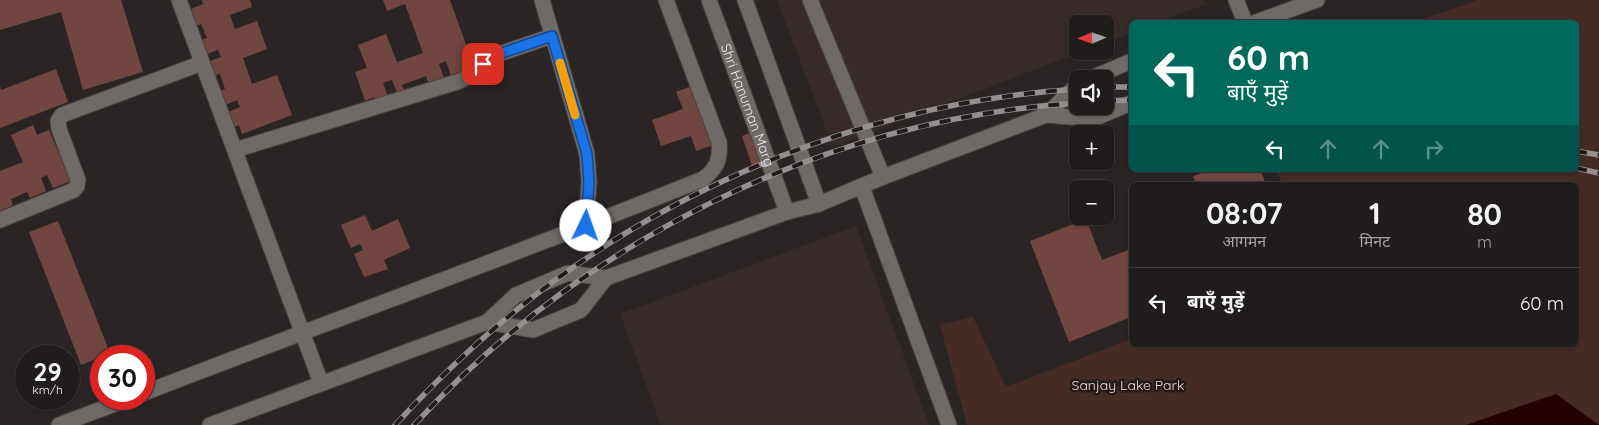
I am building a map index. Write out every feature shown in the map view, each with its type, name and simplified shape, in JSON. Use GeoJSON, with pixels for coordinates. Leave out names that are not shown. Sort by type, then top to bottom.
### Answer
{"type":"FeatureCollection","features":[{"type":"Feature","properties":{"kind":"street"},"geometry":{"type":"LineString","coordinates":[[179,0],[321,383]]}},
{"type":"Feature","properties":{"kind":"street"},"geometry":{"type":"LineString","coordinates":[[542,0],[587,154],[589,182],[586,226]]}},
{"type":"Feature","properties":{"kind":"street"},"geometry":{"type":"LineString","coordinates":[[155,389],[586,226],[703,179],[716,167],[719,158],[719,142],[666,0]]}},
{"type":"Feature","properties":{"kind":"street","name":"Shri Hanuman Marg"},"geometry":{"type":"LineString","coordinates":[[709,0],[787,212]]}},
{"type":"Feature","properties":{"kind":"street"},"geometry":{"type":"LineString","coordinates":[[744,0],[819,204]]}},
{"type":"Feature","properties":{"kind":"street"},"geometry":{"type":"LineString","coordinates":[[810,0],[883,177]]}},
{"type":"Feature","properties":{"kind":"street"},"geometry":{"type":"LineString","coordinates":[[1236,0],[1244,20]]}},
{"type":"Feature","properties":{"kind":"street"},"geometry":{"type":"LineString","coordinates":[[1261,20],[1316,0]]}},
{"type":"Feature","properties":{"kind":"street"},"geometry":{"type":"LineString","coordinates":[[235,150],[457,82],[468,77],[499,54],[552,36]]}},
{"type":"Feature","properties":{"kind":"street"},"geometry":{"type":"LineString","coordinates":[[1110,70],[1129,62]]}},
{"type":"Feature","properties":{"kind":"street"},"geometry":{"type":"LineString","coordinates":[[0,220],[74,190],[77,186],[78,180],[59,129],[58,121],[62,115],[202,63]]}},
{"type":"Feature","properties":{"kind":"street"},"geometry":{"type":"LineString","coordinates":[[210,425],[487,322],[516,295],[568,273],[606,278],[787,212],[819,204],[883,177],[1046,115],[1069,93]]}},
{"type":"Feature","properties":{"kind":"street"},"geometry":{"type":"LineString","coordinates":[[1046,115],[1093,119],[1129,104]]}},
{"type":"Feature","properties":{"kind":"street"},"geometry":{"type":"LineString","coordinates":[[862,187],[949,425]]}},
{"type":"Feature","properties":{"kind":"street"},"geometry":{"type":"LineString","coordinates":[[487,322],[533,330],[581,310],[606,278]]}},
{"type":"Feature","properties":{"kind":"street"},"geometry":{"type":"LineString","coordinates":[[59,425],[99,410]]}},
{"type":"Feature","properties":{"kind":"shaded area"},"geometry":{"type":"Polygon","coordinates":[[[777,0],[1205,0],[1206,4],[1163,20],[1129,20],[1129,34],[1114,40],[1114,15],[1069,15],[1069,56],[833,147],[777,0]]]}},
{"type":"Feature","properties":{"kind":"shaded area"},"geometry":{"type":"Polygon","coordinates":[[[856,226],[929,425],[661,425],[620,314],[856,226]]]}},
{"type":"Feature","properties":{"kind":"shaded area"},"geometry":{"type":"Polygon","coordinates":[[[1556,394],[1599,425],[1466,425],[1556,394]]]}},
{"type":"Feature","properties":{"kind":"green space","name":"Sanjay Lake Park"},"geometry":{"type":"Polygon","coordinates":[[[1478,0],[1599,0],[1599,425],[967,425],[940,325],[973,317],[1006,387],[1129,340],[1129,347],[1579,347],[1579,182],[1280,182],[1278,172],[1579,172],[1579,20],[1421,20],[1478,0]]]}},
{"type":"Feature","properties":{"kind":"building"},"geometry":{"type":"Polygon","coordinates":[[[0,0],[121,0],[143,72],[83,90],[61,12],[0,30],[0,0]]]}},
{"type":"Feature","properties":{"kind":"building"},"geometry":{"type":"Polygon","coordinates":[[[202,0],[250,0],[252,7],[230,15],[235,29],[257,21],[267,49],[243,58],[252,84],[277,75],[292,115],[242,134],[239,125],[234,127],[228,112],[240,107],[237,100],[226,105],[221,91],[225,89],[220,74],[215,75],[210,61],[221,57],[218,50],[207,54],[202,40],[207,38],[201,24],[197,26],[191,9],[203,4],[202,0]]]}},
{"type":"Feature","properties":{"kind":"building"},"geometry":{"type":"Polygon","coordinates":[[[383,0],[450,0],[474,67],[451,76],[446,61],[439,64],[444,78],[429,84],[426,76],[402,85],[405,93],[398,96],[392,80],[383,83],[389,99],[376,104],[374,97],[365,101],[355,72],[367,68],[358,45],[386,34],[397,62],[423,53],[405,4],[387,11],[383,0]]]}},
{"type":"Feature","properties":{"kind":"building"},"geometry":{"type":"Polygon","coordinates":[[[56,69],[68,102],[0,128],[0,86],[1,90],[56,69]]]}},
{"type":"Feature","properties":{"kind":"building"},"geometry":{"type":"Polygon","coordinates":[[[692,86],[713,145],[696,151],[691,136],[661,146],[652,120],[683,109],[676,92],[692,86]]]}},
{"type":"Feature","properties":{"kind":"building"},"geometry":{"type":"Polygon","coordinates":[[[33,125],[37,135],[49,130],[71,181],[53,188],[47,175],[41,178],[46,191],[30,198],[27,192],[11,199],[13,205],[0,211],[0,171],[23,162],[11,135],[33,125]]]}},
{"type":"Feature","properties":{"kind":"building"},"geometry":{"type":"Polygon","coordinates":[[[758,130],[768,161],[752,166],[742,136],[758,130]]]}},
{"type":"Feature","properties":{"kind":"building"},"geometry":{"type":"Polygon","coordinates":[[[1204,172],[1262,172],[1265,182],[1196,182],[1193,176],[1204,172]]]}},
{"type":"Feature","properties":{"kind":"building"},"geometry":{"type":"Polygon","coordinates":[[[365,215],[372,231],[398,219],[410,248],[384,260],[388,269],[364,277],[354,254],[363,250],[360,244],[351,248],[341,225],[365,215]]]}},
{"type":"Feature","properties":{"kind":"building"},"geometry":{"type":"Polygon","coordinates":[[[58,221],[107,345],[90,345],[90,361],[81,365],[80,345],[73,345],[29,232],[58,221]]]}},
{"type":"Feature","properties":{"kind":"building"},"geometry":{"type":"Polygon","coordinates":[[[1071,225],[1088,225],[1102,260],[1129,250],[1129,318],[1069,342],[1030,241],[1071,225]]]}},
{"type":"Feature","properties":{"kind":"railway"},"geometry":{"type":"LineString","coordinates":[[1114,87],[1129,87]]}},
{"type":"Feature","properties":{"kind":"railway"},"geometry":{"type":"LineString","coordinates":[[395,425],[453,366],[514,312],[575,266],[640,225],[708,188],[779,157],[852,131],[926,111],[1002,97],[1069,90]]}},
{"type":"Feature","properties":{"kind":"railway"},"geometry":{"type":"LineString","coordinates":[[1114,101],[1129,100]]}},
{"type":"Feature","properties":{"kind":"railway"},"geometry":{"type":"LineString","coordinates":[[414,425],[481,359],[554,299],[632,246],[715,201],[802,163],[892,134],[984,114],[1069,104]]}},
{"type":"Feature","properties":{"kind":"railway"},"geometry":{"type":"LineString","coordinates":[[1579,152],[1599,155]]}},
{"type":"Feature","properties":{"kind":"railway"},"geometry":{"type":"LineString","coordinates":[[1579,169],[1599,173]]}},
{"type":"Feature","properties":{"kind":"slow traffic"},"geometry":{"type":"LineString","coordinates":[[560,63],[575,115]]}},
{"type":"Feature","properties":{"kind":"route"},"geometry":{"type":"LineString","coordinates":[[483,64],[499,54],[552,36],[587,154],[589,182],[586,226]]}}]}
